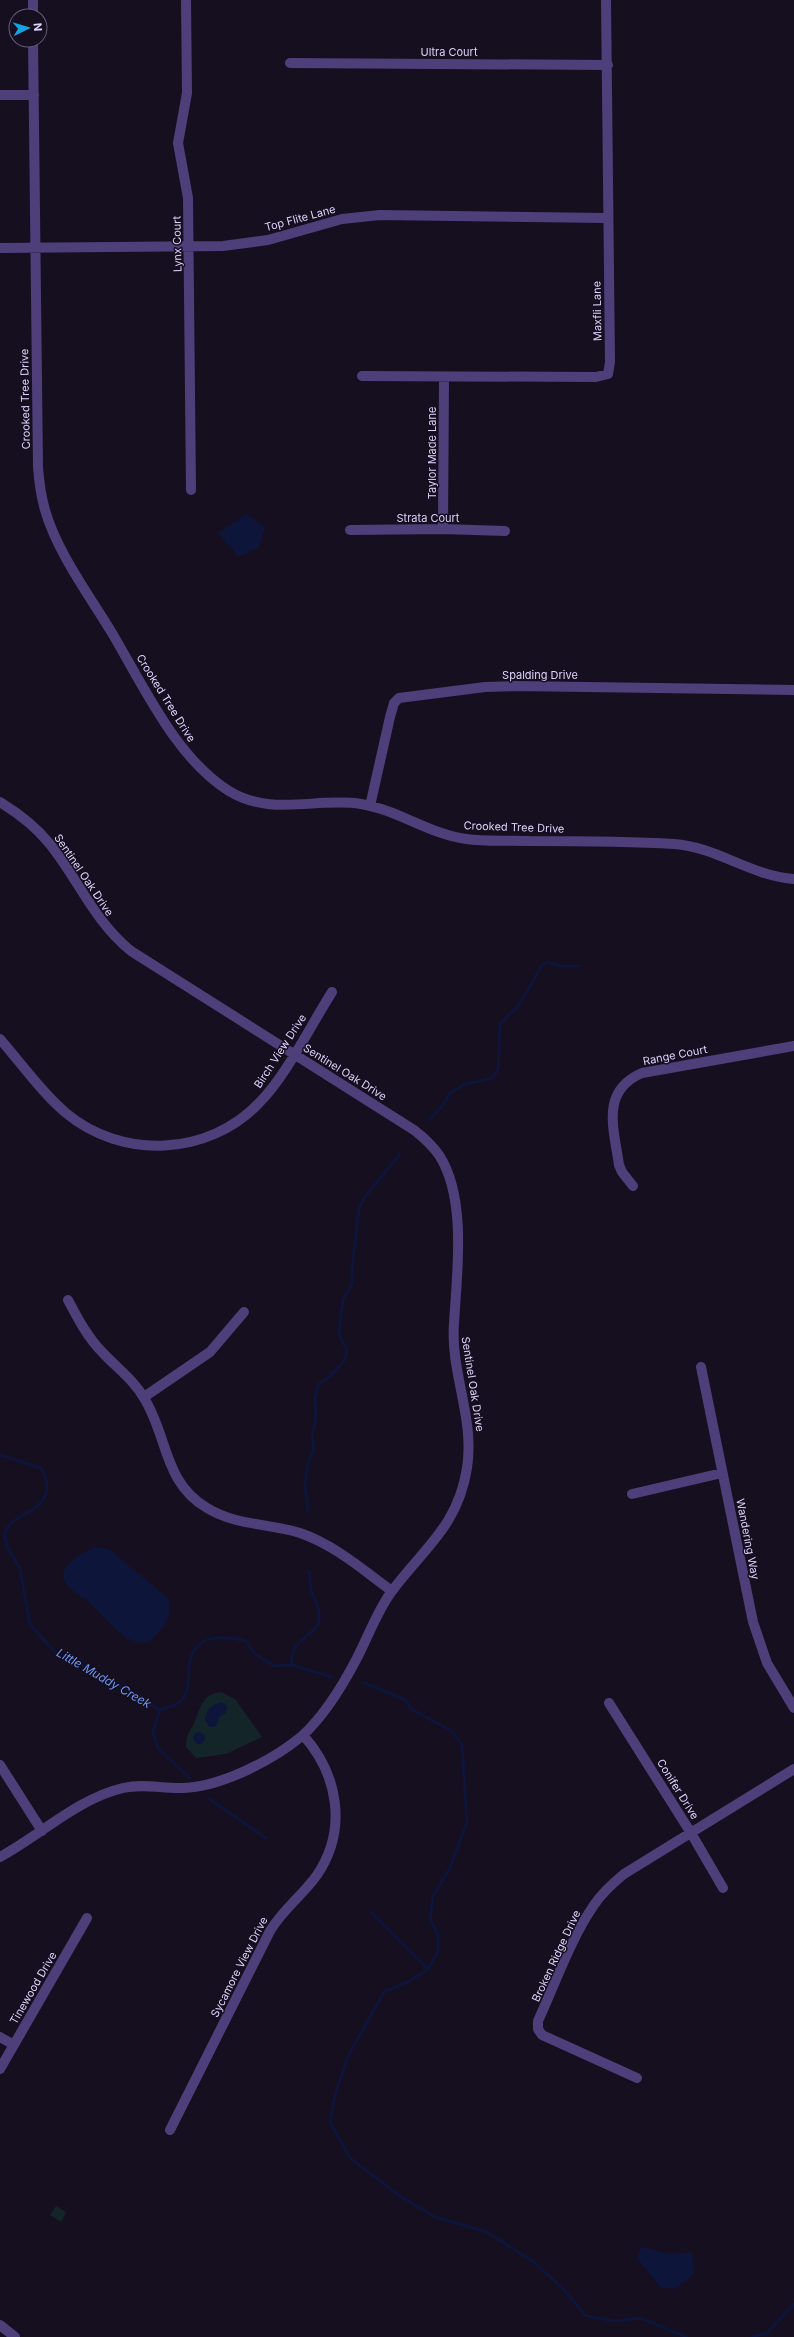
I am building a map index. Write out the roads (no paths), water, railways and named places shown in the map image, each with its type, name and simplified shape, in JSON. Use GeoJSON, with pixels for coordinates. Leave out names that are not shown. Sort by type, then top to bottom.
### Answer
{"type":"FeatureCollection","features":[{"type":"Feature","properties":{"kind":"street","name":"Lynx Court"},"geometry":{"type":"LineString","coordinates":[[186,0],[187,93],[178,143],[187,187],[189,247],[191,490]]}},
{"type":"Feature","properties":{"kind":"street","name":"Maxfli Lane"},"geometry":{"type":"LineString","coordinates":[[362,376],[444,378],[596,377],[608,374],[610,362],[607,218],[608,65],[606,0]]}},
{"type":"Feature","properties":{"kind":"street","name":"Crooked Tree Drive"},"geometry":{"type":"LineString","coordinates":[[33,48],[38,467],[44,510],[62,549],[165,722],[195,763],[211,778],[235,794],[262,802],[283,805],[341,803],[370,806],[430,830],[465,839],[617,842],[690,846],[704,849],[767,875],[794,879]]}},
{"type":"Feature","properties":{"kind":"street","name":"Ultra Court"},"geometry":{"type":"LineString","coordinates":[[290,63],[608,65]]}},
{"type":"Feature","properties":{"kind":"street"},"geometry":{"type":"LineString","coordinates":[[0,95],[34,95]]}},
{"type":"Feature","properties":{"kind":"street","name":"Top Flite Lane"},"geometry":{"type":"LineString","coordinates":[[0,248],[189,247],[245,244],[342,219],[380,215],[607,218]]}},
{"type":"Feature","properties":{"kind":"street","name":"Taylor Made Lane"},"geometry":{"type":"LineString","coordinates":[[443,529],[444,378]]}},
{"type":"Feature","properties":{"kind":"street","name":"Strata Court"},"geometry":{"type":"LineString","coordinates":[[350,530],[443,529],[505,531]]}},
{"type":"Feature","properties":{"kind":"street","name":"Spalding Drive"},"geometry":{"type":"LineString","coordinates":[[370,806],[390,717],[394,703],[399,698],[485,687],[514,686],[794,690]]}},
{"type":"Feature","properties":{"kind":"street","name":"Sentinel Oak Drive"},"geometry":{"type":"LineString","coordinates":[[0,802],[22,817],[49,842],[93,911],[118,940],[160,971],[294,1054],[423,1138],[441,1159],[453,1188],[456,1212],[458,1288],[454,1338],[469,1426],[467,1472],[456,1506],[443,1532],[392,1591],[370,1627],[357,1658],[330,1704],[303,1735],[264,1761],[232,1776],[186,1788],[146,1786],[123,1788],[88,1802],[0,1858]]}},
{"type":"Feature","properties":{"kind":"street","name":"Birch View Drive"},"geometry":{"type":"LineString","coordinates":[[0,1039],[54,1101],[78,1122],[112,1139],[154,1146],[176,1145],[204,1138],[237,1121],[268,1094],[332,992]]}},
{"type":"Feature","properties":{"kind":"street","name":"Range Court"},"geometry":{"type":"LineString","coordinates":[[633,1186],[622,1172],[619,1165],[612,1121],[615,1099],[629,1081],[642,1073],[794,1046]]}},
{"type":"Feature","properties":{"kind":"street"},"geometry":{"type":"LineString","coordinates":[[68,1300],[92,1341],[144,1397],[153,1415],[166,1459],[190,1496],[205,1508],[233,1520],[284,1529],[318,1540],[345,1556],[392,1591]]}},
{"type":"Feature","properties":{"kind":"street"},"geometry":{"type":"LineString","coordinates":[[144,1397],[182,1373],[210,1352],[244,1312]]}},
{"type":"Feature","properties":{"kind":"street","name":"Wandering Way"},"geometry":{"type":"LineString","coordinates":[[701,1367],[747,1594],[759,1643],[794,1708]]}},
{"type":"Feature","properties":{"kind":"street"},"geometry":{"type":"LineString","coordinates":[[632,1494],[722,1473]]}},
{"type":"Feature","properties":{"kind":"street","name":"Conifer Drive"},"geometry":{"type":"LineString","coordinates":[[609,1703],[691,1832],[723,1888]]}},
{"type":"Feature","properties":{"kind":"street","name":"Sycamore View Drive"},"geometry":{"type":"LineString","coordinates":[[170,2130],[270,1931],[284,1910],[316,1875],[332,1845],[336,1821],[333,1786],[322,1760],[303,1735]]}},
{"type":"Feature","properties":{"kind":"street"},"geometry":{"type":"LineString","coordinates":[[0,1765],[42,1831]]}},
{"type":"Feature","properties":{"kind":"street","name":"Broken Ridge Drive"},"geometry":{"type":"LineString","coordinates":[[637,2078],[542,2035],[538,2029],[538,2021],[583,1922],[594,1904],[608,1888],[624,1874],[794,1769]]}},
{"type":"Feature","properties":{"kind":"street","name":"Tinewood Drive"},"geometry":{"type":"LineString","coordinates":[[0,2069],[87,1918]]}},
{"type":"Feature","properties":{"kind":"street"},"geometry":{"type":"LineString","coordinates":[[0,2037],[14,2045]]}},
{"type":"Feature","properties":{"kind":"street"},"geometry":{"type":"LineString","coordinates":[[0,2325],[15,2337]]}},
{"type":"Feature","properties":{"kind":"water"},"geometry":{"type":"Polygon","coordinates":[[[246,514],[265,527],[259,547],[239,557],[218,533],[246,514]]]}},
{"type":"Feature","properties":{"kind":"water"},"geometry":{"type":"Polygon","coordinates":[[[98,1547],[109,1549],[169,1599],[170,1608],[167,1619],[153,1639],[140,1643],[124,1636],[88,1601],[74,1592],[64,1581],[63,1575],[65,1568],[72,1561],[87,1550],[98,1547]]]}},
{"type":"Feature","properties":{"kind":"water"},"geometry":{"type":"Polygon","coordinates":[[[222,1702],[227,1706],[226,1713],[219,1717],[217,1724],[214,1727],[210,1727],[205,1720],[208,1710],[212,1706],[222,1702]]]}},
{"type":"Feature","properties":{"kind":"water"},"geometry":{"type":"Polygon","coordinates":[[[197,1732],[201,1732],[205,1738],[201,1744],[197,1744],[193,1740],[193,1736],[197,1732]]]}},
{"type":"Feature","properties":{"kind":"water"},"geometry":{"type":"Polygon","coordinates":[[[641,2247],[670,2254],[692,2252],[694,2274],[675,2289],[660,2287],[637,2258],[641,2247]]]}},
{"type":"Feature","properties":{"kind":"waterway"},"geometry":{"type":"LineString","coordinates":[[429,1120],[442,1106],[451,1092],[466,1084],[492,1078],[498,1070],[500,1024],[519,1005],[542,965],[548,962],[559,966],[579,966]]}},
{"type":"Feature","properties":{"kind":"waterway"},"geometry":{"type":"LineString","coordinates":[[308,1510],[305,1486],[307,1467],[314,1448],[312,1436],[316,1419],[315,1397],[319,1384],[329,1377],[345,1359],[347,1350],[339,1335],[343,1299],[352,1285],[352,1268],[359,1208],[364,1198],[400,1154]]}},
{"type":"Feature","properties":{"kind":"waterway","name":"Little Muddy Creek"},"geometry":{"type":"LineString","coordinates":[[0,1455],[41,1468],[47,1483],[46,1494],[41,1503],[14,1521],[8,1528],[5,1541],[20,1569],[30,1625],[57,1654],[91,1669],[160,1710],[170,1707],[182,1700],[186,1693],[189,1665],[194,1652],[199,1645],[212,1639],[229,1638],[246,1641],[254,1653],[274,1666],[292,1665],[331,1677]]}},
{"type":"Feature","properties":{"kind":"waterway"},"geometry":{"type":"LineString","coordinates":[[292,1665],[294,1649],[313,1630],[319,1620],[318,1610],[311,1590],[309,1571]]}},
{"type":"Feature","properties":{"kind":"waterway","name":"Little Muddy Creek"},"geometry":{"type":"LineString","coordinates":[[364,1683],[406,1700],[411,1709],[452,1731],[462,1745],[467,1822],[450,1868],[433,1896],[430,1919],[438,1935],[438,1952],[428,1969],[411,1980],[384,1992],[348,2056],[335,2095],[330,2122],[350,2158],[400,2196],[435,2217],[487,2232],[535,2263],[564,2290],[586,2316],[615,2321],[640,2318],[686,2337]]}},
{"type":"Feature","properties":{"kind":"waterway"},"geometry":{"type":"LineString","coordinates":[[160,1710],[153,1732],[158,1748],[190,1778]]}},
{"type":"Feature","properties":{"kind":"waterway"},"geometry":{"type":"LineString","coordinates":[[208,1798],[266,1838]]}},
{"type":"Feature","properties":{"kind":"waterway"},"geometry":{"type":"LineString","coordinates":[[371,1912],[428,1969]]}},
{"type":"Feature","properties":{"kind":"waterway","name":"Little Muddy Creek"},"geometry":{"type":"LineString","coordinates":[[752,2337],[767,2333],[794,2304]]}}]}
